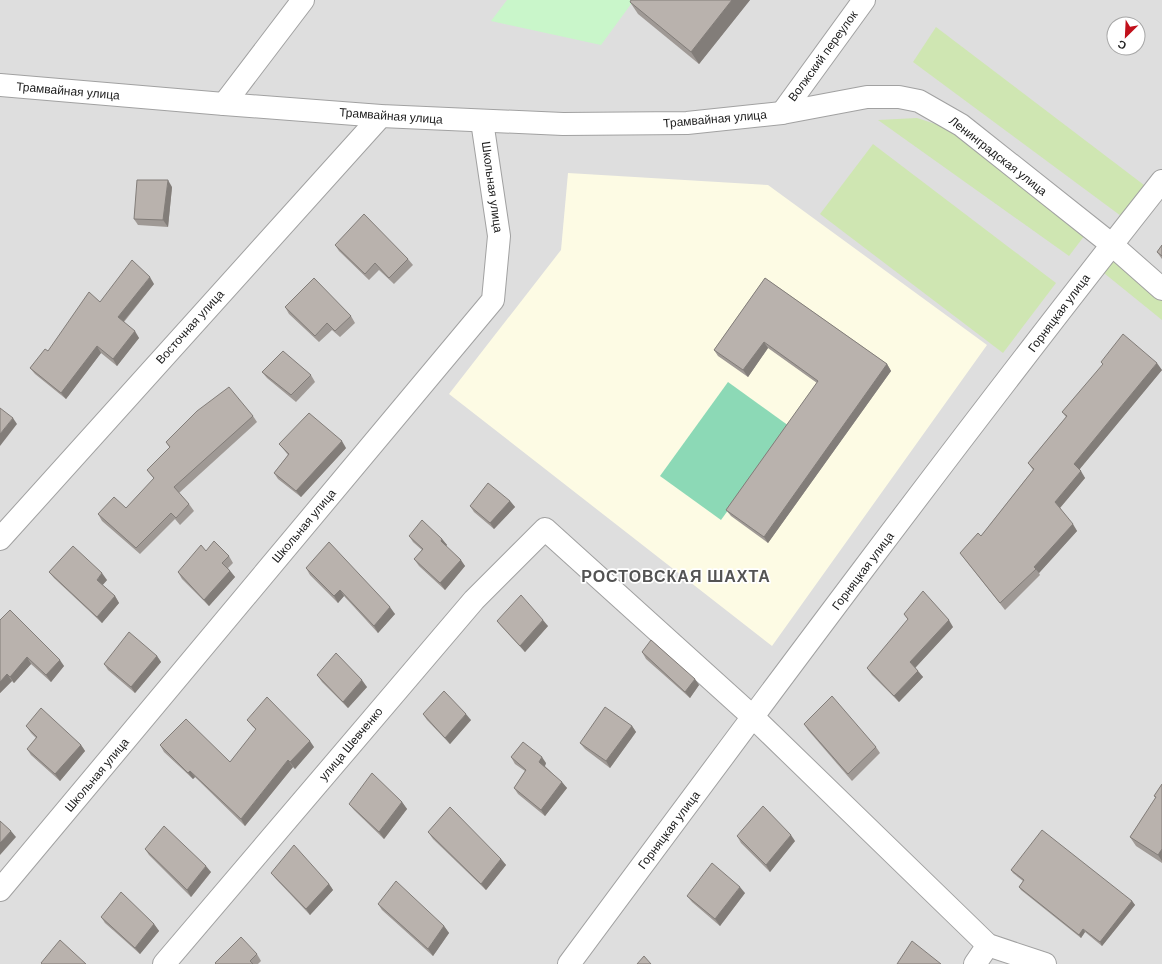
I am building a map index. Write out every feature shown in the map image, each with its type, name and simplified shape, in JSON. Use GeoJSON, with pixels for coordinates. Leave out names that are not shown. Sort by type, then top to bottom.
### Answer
{"type":"FeatureCollection","features":[{"type":"Feature","properties":{"kind":"street"},"geometry":{"type":"LineString","coordinates":[[224,104],[303,0]]}},
{"type":"Feature","properties":{"kind":"street","name":"Волжский переулок"},"geometry":{"type":"LineString","coordinates":[[782,112],[864,0]]}},
{"type":"Feature","properties":{"kind":"street","name":"Трамвайная улица"},"geometry":{"type":"LineString","coordinates":[[0,85],[381,116],[563,124],[687,123],[782,112]]}},
{"type":"Feature","properties":{"kind":"street","name":"Ленинградская улица"},"geometry":{"type":"LineString","coordinates":[[782,112],[867,97],[899,97],[919,101],[961,125],[1111,244],[1162,289]]}},
{"type":"Feature","properties":{"kind":"street","name":"Восточная улица"},"geometry":{"type":"LineString","coordinates":[[0,539],[381,116]]}},
{"type":"Feature","properties":{"kind":"street","name":"Школьная улица"},"geometry":{"type":"LineString","coordinates":[[0,890],[493,300],[499,236],[482,121]]}},
{"type":"Feature","properties":{"kind":"street","name":"Горняцкая улица"},"geometry":{"type":"LineString","coordinates":[[569,964],[753,717],[1111,244],[1162,181]]}},
{"type":"Feature","properties":{"kind":"street","name":"улица Шевченко"},"geometry":{"type":"LineString","coordinates":[[164,964],[474,600],[545,529],[753,717]]}},
{"type":"Feature","properties":{"kind":"street"},"geometry":{"type":"LineString","coordinates":[[753,717],[988,945],[1045,964]]}},
{"type":"Feature","properties":{"kind":"street"},"geometry":{"type":"LineString","coordinates":[[975,964],[988,945]]}},
{"type":"Feature","properties":{"kind":"shaded area"},"geometry":{"type":"Polygon","coordinates":[[[0,0],[1162,0],[1162,964],[0,964],[0,0]]]}},
{"type":"Feature","properties":{"kind":"shaded area"},"geometry":{"type":"Polygon","coordinates":[[[568,173],[768,185],[987,345],[772,646],[449,394],[561,250],[568,173]]]}},
{"type":"Feature","properties":{"kind":"green space"},"geometry":{"type":"Polygon","coordinates":[[[507,0],[634,0],[601,45],[491,21],[507,0]]]}},
{"type":"Feature","properties":{"kind":"green space"},"geometry":{"type":"Polygon","coordinates":[[[936,27],[1144,185],[1121,216],[913,62],[936,27]]]}},
{"type":"Feature","properties":{"kind":"green space"},"geometry":{"type":"Polygon","coordinates":[[[917,118],[948,128],[1085,235],[1069,256],[878,120],[917,118]]]}},
{"type":"Feature","properties":{"kind":"green space"},"geometry":{"type":"Polygon","coordinates":[[[873,144],[1056,283],[1003,353],[820,214],[873,144]]]}},
{"type":"Feature","properties":{"kind":"green space"},"geometry":{"type":"Polygon","coordinates":[[[1111,258],[1162,298],[1162,320],[1099,269],[1111,258]]]}},
{"type":"Feature","properties":{"kind":"green space"},"geometry":{"type":"Polygon","coordinates":[[[728,382],[789,426],[721,520],[660,476],[728,382]]]}},
{"type":"Feature","properties":{"kind":"building"},"geometry":{"type":"Polygon","coordinates":[[[631,0],[732,0],[691,52],[630,2],[631,0]]]}},
{"type":"Feature","properties":{"kind":"building"},"geometry":{"type":"Polygon","coordinates":[[[137,180],[168,180],[163,220],[134,219],[137,180]]]}},
{"type":"Feature","properties":{"kind":"building"},"geometry":{"type":"Polygon","coordinates":[[[364,214],[408,259],[389,278],[375,263],[365,274],[335,245],[364,214]]]}},
{"type":"Feature","properties":{"kind":"building"},"geometry":{"type":"Polygon","coordinates":[[[1162,245],[1162,256],[1157,252],[1162,245]]]}},
{"type":"Feature","properties":{"kind":"building"},"geometry":{"type":"Polygon","coordinates":[[[132,260],[150,277],[118,317],[135,331],[113,359],[97,346],[61,393],[30,368],[45,349],[48,351],[89,292],[100,302],[132,260]]]}},
{"type":"Feature","properties":{"kind":"building"},"geometry":{"type":"Polygon","coordinates":[[[314,278],[351,316],[335,331],[327,323],[315,336],[285,307],[314,278]]]}},
{"type":"Feature","properties":{"kind":"building"},"geometry":{"type":"Polygon","coordinates":[[[765,278],[887,364],[764,537],[726,510],[818,381],[764,342],[743,370],[714,350],[765,278]]]}},
{"type":"Feature","properties":{"kind":"building"},"geometry":{"type":"Polygon","coordinates":[[[1123,334],[1157,363],[1074,464],[1081,471],[1055,502],[1073,524],[1034,567],[1036,569],[1000,603],[960,553],[978,533],[981,536],[1034,469],[1028,463],[1067,416],[1062,412],[1103,364],[1101,362],[1123,334]]]}},
{"type":"Feature","properties":{"kind":"building"},"geometry":{"type":"Polygon","coordinates":[[[283,351],[311,375],[291,395],[262,372],[283,351]]]}},
{"type":"Feature","properties":{"kind":"building"},"geometry":{"type":"Polygon","coordinates":[[[229,387],[253,416],[174,487],[189,504],[176,518],[171,513],[136,548],[98,514],[114,497],[126,508],[154,478],[147,470],[170,447],[166,442],[197,411],[229,387]]]}},
{"type":"Feature","properties":{"kind":"building"},"geometry":{"type":"Polygon","coordinates":[[[0,408],[13,418],[0,434],[0,408]]]}},
{"type":"Feature","properties":{"kind":"building"},"geometry":{"type":"Polygon","coordinates":[[[309,413],[342,441],[296,491],[274,473],[289,454],[279,444],[309,413]]]}},
{"type":"Feature","properties":{"kind":"building"},"geometry":{"type":"Polygon","coordinates":[[[488,483],[510,501],[490,523],[470,506],[488,483]]]}},
{"type":"Feature","properties":{"kind":"building"},"geometry":{"type":"Polygon","coordinates":[[[422,520],[461,560],[440,583],[414,559],[423,549],[409,536],[422,520]]]}},
{"type":"Feature","properties":{"kind":"building"},"geometry":{"type":"Polygon","coordinates":[[[214,541],[229,556],[222,563],[230,571],[204,600],[178,572],[201,545],[206,551],[214,541]]]}},
{"type":"Feature","properties":{"kind":"building"},"geometry":{"type":"Polygon","coordinates":[[[329,542],[390,607],[374,626],[340,590],[334,596],[306,568],[329,542]]]}},
{"type":"Feature","properties":{"kind":"building"},"geometry":{"type":"Polygon","coordinates":[[[73,546],[102,573],[97,580],[115,596],[97,617],[49,572],[73,546]]]}},
{"type":"Feature","properties":{"kind":"building"},"geometry":{"type":"Polygon","coordinates":[[[923,591],[949,620],[910,662],[918,671],[894,696],[867,668],[908,619],[904,614],[923,591]]]}},
{"type":"Feature","properties":{"kind":"building"},"geometry":{"type":"Polygon","coordinates":[[[521,595],[543,620],[520,646],[497,621],[521,595]]]}},
{"type":"Feature","properties":{"kind":"building"},"geometry":{"type":"Polygon","coordinates":[[[10,610],[60,660],[46,675],[27,657],[10,677],[7,674],[0,682],[0,620],[10,610]]]}},
{"type":"Feature","properties":{"kind":"building"},"geometry":{"type":"Polygon","coordinates":[[[129,632],[157,656],[131,687],[104,664],[129,632]]]}},
{"type":"Feature","properties":{"kind":"building"},"geometry":{"type":"Polygon","coordinates":[[[651,640],[695,679],[685,692],[642,652],[651,640]]]}},
{"type":"Feature","properties":{"kind":"building"},"geometry":{"type":"Polygon","coordinates":[[[336,653],[362,680],[343,702],[317,675],[336,653]]]}},
{"type":"Feature","properties":{"kind":"building"},"geometry":{"type":"Polygon","coordinates":[[[444,691],[466,714],[445,738],[423,714],[444,691]]]}},
{"type":"Feature","properties":{"kind":"building"},"geometry":{"type":"Polygon","coordinates":[[[832,696],[876,747],[848,774],[804,724],[832,696]]]}},
{"type":"Feature","properties":{"kind":"building"},"geometry":{"type":"Polygon","coordinates":[[[267,697],[310,741],[290,762],[288,760],[241,819],[190,771],[188,773],[160,745],[186,719],[230,762],[256,729],[247,720],[267,697]]]}},
{"type":"Feature","properties":{"kind":"building"},"geometry":{"type":"Polygon","coordinates":[[[605,707],[632,726],[606,761],[580,743],[605,707]]]}},
{"type":"Feature","properties":{"kind":"building"},"geometry":{"type":"Polygon","coordinates":[[[41,708],[81,745],[55,774],[27,749],[37,737],[26,726],[41,708]]]}},
{"type":"Feature","properties":{"kind":"building"},"geometry":{"type":"Polygon","coordinates":[[[523,742],[542,757],[539,762],[562,782],[541,810],[514,788],[526,770],[511,757],[523,742]]]}},
{"type":"Feature","properties":{"kind":"building"},"geometry":{"type":"Polygon","coordinates":[[[372,773],[402,802],[379,832],[349,804],[372,773]]]}},
{"type":"Feature","properties":{"kind":"building"},"geometry":{"type":"Polygon","coordinates":[[[1162,784],[1162,849],[1158,855],[1130,837],[1156,797],[1154,796],[1162,784]]]}},
{"type":"Feature","properties":{"kind":"building"},"geometry":{"type":"Polygon","coordinates":[[[763,806],[791,835],[766,865],[737,836],[763,806]]]}},
{"type":"Feature","properties":{"kind":"building"},"geometry":{"type":"Polygon","coordinates":[[[450,807],[501,859],[481,884],[428,832],[450,807]]]}},
{"type":"Feature","properties":{"kind":"building"},"geometry":{"type":"Polygon","coordinates":[[[0,821],[11,831],[0,843],[0,821]]]}},
{"type":"Feature","properties":{"kind":"building"},"geometry":{"type":"Polygon","coordinates":[[[164,826],[206,866],[187,890],[145,849],[164,826]]]}},
{"type":"Feature","properties":{"kind":"building"},"geometry":{"type":"Polygon","coordinates":[[[1042,830],[1132,901],[1100,942],[1083,929],[1079,935],[1019,887],[1024,880],[1011,870],[1042,830]]]}},
{"type":"Feature","properties":{"kind":"building"},"geometry":{"type":"Polygon","coordinates":[[[294,845],[329,884],[306,909],[271,873],[294,845]]]}},
{"type":"Feature","properties":{"kind":"building"},"geometry":{"type":"Polygon","coordinates":[[[712,863],[740,887],[715,919],[687,896],[712,863]]]}},
{"type":"Feature","properties":{"kind":"building"},"geometry":{"type":"Polygon","coordinates":[[[396,881],[444,926],[428,949],[378,904],[396,881]]]}},
{"type":"Feature","properties":{"kind":"building"},"geometry":{"type":"Polygon","coordinates":[[[121,892],[154,924],[135,948],[101,917],[121,892]]]}},
{"type":"Feature","properties":{"kind":"building"},"geometry":{"type":"Polygon","coordinates":[[[241,937],[257,954],[250,961],[253,964],[216,964],[215,963],[241,937]]]}},
{"type":"Feature","properties":{"kind":"building"},"geometry":{"type":"Polygon","coordinates":[[[60,940],[86,964],[42,964],[41,963],[60,940]]]}},
{"type":"Feature","properties":{"kind":"building"},"geometry":{"type":"Polygon","coordinates":[[[912,941],[941,964],[897,964],[912,941]]]}},
{"type":"Feature","properties":{"kind":"building"},"geometry":{"type":"Polygon","coordinates":[[[644,956],[651,964],[637,964],[644,956]]]}},
{"type":"Feature","properties":{"kind":"district","name":"РОСТОВСКАЯ ШАХТА"},"geometry":{"type":"Point","coordinates":[676,576]}}]}
